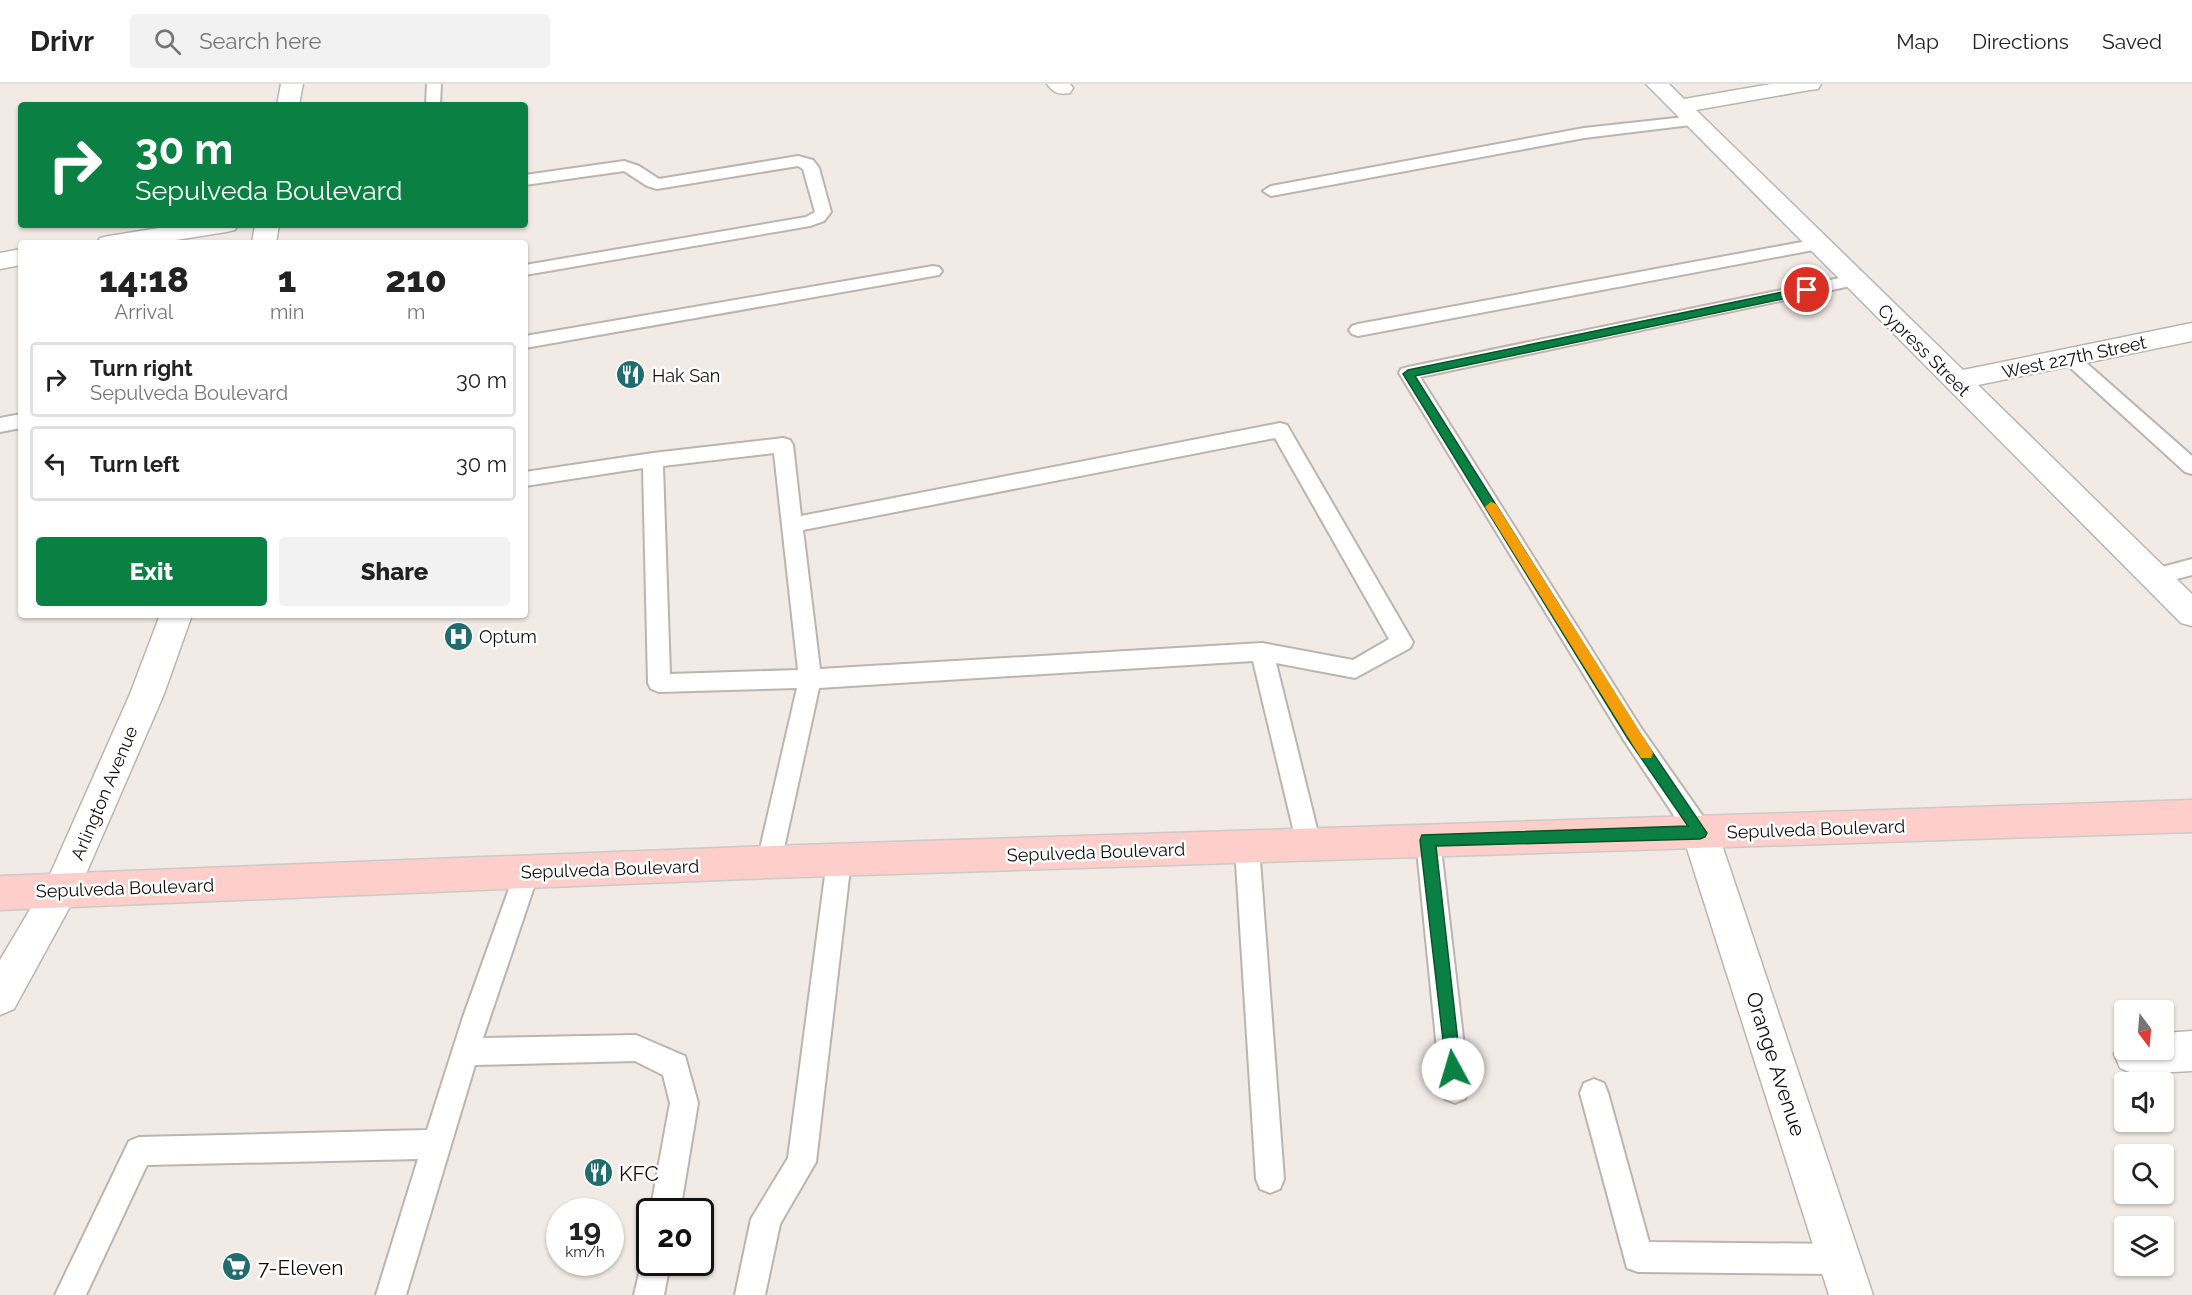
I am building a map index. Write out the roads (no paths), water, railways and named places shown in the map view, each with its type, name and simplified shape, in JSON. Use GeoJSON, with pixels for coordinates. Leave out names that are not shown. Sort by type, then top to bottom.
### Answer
{"type":"FeatureCollection","features":[{"type":"Feature","properties":{"kind":"main road","name":"Sepulveda Boulevard"},"geometry":{"type":"LineString","coordinates":[[0,893],[769,862],[2192,816]]}},
{"type":"Feature","properties":{"kind":"street"},"geometry":{"type":"LineString","coordinates":[[289,102],[292,84]]}},
{"type":"Feature","properties":{"kind":"street","name":"Cypress Street"},"geometry":{"type":"LineString","coordinates":[[1657,84],[2192,614]]}},
{"type":"Feature","properties":{"kind":"street"},"geometry":{"type":"LineString","coordinates":[[1687,113],[1810,84]]}},
{"type":"Feature","properties":{"kind":"street"},"geometry":{"type":"LineString","coordinates":[[128,240],[206,228]]}},
{"type":"Feature","properties":{"kind":"street"},"geometry":{"type":"LineString","coordinates":[[0,261],[18,258]]}},
{"type":"Feature","properties":{"kind":"street","name":"West 227th Street"},"geometry":{"type":"LineString","coordinates":[[1955,381],[2192,332]]}},
{"type":"Feature","properties":{"kind":"street","name":"Arlington Avenue"},"geometry":{"type":"LineString","coordinates":[[0,996],[62,890],[147,694],[175,618]]}},
{"type":"Feature","properties":{"kind":"street","name":"Orange Avenue"},"geometry":{"type":"LineString","coordinates":[[1700,833],[1845,1277]]}},
{"type":"Feature","properties":{"kind":"street"},"geometry":{"type":"LineString","coordinates":[[2174,1053],[2192,1052]]}},
{"type":"Feature","properties":{"kind":"lane"},"geometry":{"type":"LineString","coordinates":[[433,102],[434,84]]}},
{"type":"Feature","properties":{"kind":"lane"},"geometry":{"type":"LineString","coordinates":[[1271,191],[1687,113]]}},
{"type":"Feature","properties":{"kind":"lane"},"geometry":{"type":"LineString","coordinates":[[528,180],[624,166],[632,167],[657,184],[798,161],[807,163],[811,168],[823,212],[818,218],[810,221],[528,269]]}},
{"type":"Feature","properties":{"kind":"lane"},"geometry":{"type":"LineString","coordinates":[[1358,330],[1818,244]]}},
{"type":"Feature","properties":{"kind":"lane"},"geometry":{"type":"LineString","coordinates":[[528,341],[933,271]]}},
{"type":"Feature","properties":{"kind":"lane"},"geometry":{"type":"LineString","coordinates":[[1700,833],[1633,735],[1408,374],[1854,280]]}},
{"type":"Feature","properties":{"kind":"lane"},"geometry":{"type":"LineString","coordinates":[[2069,357],[2192,467]]}},
{"type":"Feature","properties":{"kind":"lane"},"geometry":{"type":"LineString","coordinates":[[0,425],[18,422]]}},
{"type":"Feature","properties":{"kind":"lane"},"geometry":{"type":"LineString","coordinates":[[653,460],[659,683],[810,679],[1262,652],[1355,669],[1402,642],[1280,429],[792,525]]}},
{"type":"Feature","properties":{"kind":"lane"},"geometry":{"type":"LineString","coordinates":[[528,479],[653,460],[783,446],[810,679],[769,862]]}},
{"type":"Feature","properties":{"kind":"lane"},"geometry":{"type":"LineString","coordinates":[[2154,577],[2192,567]]}},
{"type":"Feature","properties":{"kind":"lane"},"geometry":{"type":"LineString","coordinates":[[1262,652],[1309,845]]}},
{"type":"Feature","properties":{"kind":"lane"},"geometry":{"type":"LineString","coordinates":[[1428,840],[1455,1089]]}},
{"type":"Feature","properties":{"kind":"lane"},"geometry":{"type":"LineString","coordinates":[[1247,847],[1270,1179]]}},
{"type":"Feature","properties":{"kind":"lane"},"geometry":{"type":"LineString","coordinates":[[750,1295],[766,1219],[802,1162],[839,860]]}},
{"type":"Feature","properties":{"kind":"lane"},"geometry":{"type":"LineString","coordinates":[[391,1295],[466,1052],[527,872]]}},
{"type":"Feature","properties":{"kind":"lane"},"geometry":{"type":"LineString","coordinates":[[466,1052],[636,1048],[675,1066],[684,1103],[667,1198]]}},
{"type":"Feature","properties":{"kind":"lane"},"geometry":{"type":"LineString","coordinates":[[1594,1093],[1638,1257],[1845,1277]]}},
{"type":"Feature","properties":{"kind":"lane"},"geometry":{"type":"LineString","coordinates":[[70,1295],[140,1151],[439,1144]]}},
{"type":"Feature","properties":{"kind":"lane"},"geometry":{"type":"LineString","coordinates":[[650,1295],[653,1276]]}},
{"type":"Feature","properties":{"kind":"place","name":"Hak San"},"geometry":{"type":"Point","coordinates":[631,375]}},
{"type":"Feature","properties":{"kind":"place","name":"Optum"},"geometry":{"type":"Point","coordinates":[458,636]}},
{"type":"Feature","properties":{"kind":"place","name":"KFC"},"geometry":{"type":"Point","coordinates":[598,1173]}},
{"type":"Feature","properties":{"kind":"place","name":"7-Eleven"},"geometry":{"type":"Point","coordinates":[237,1267]}}]}
